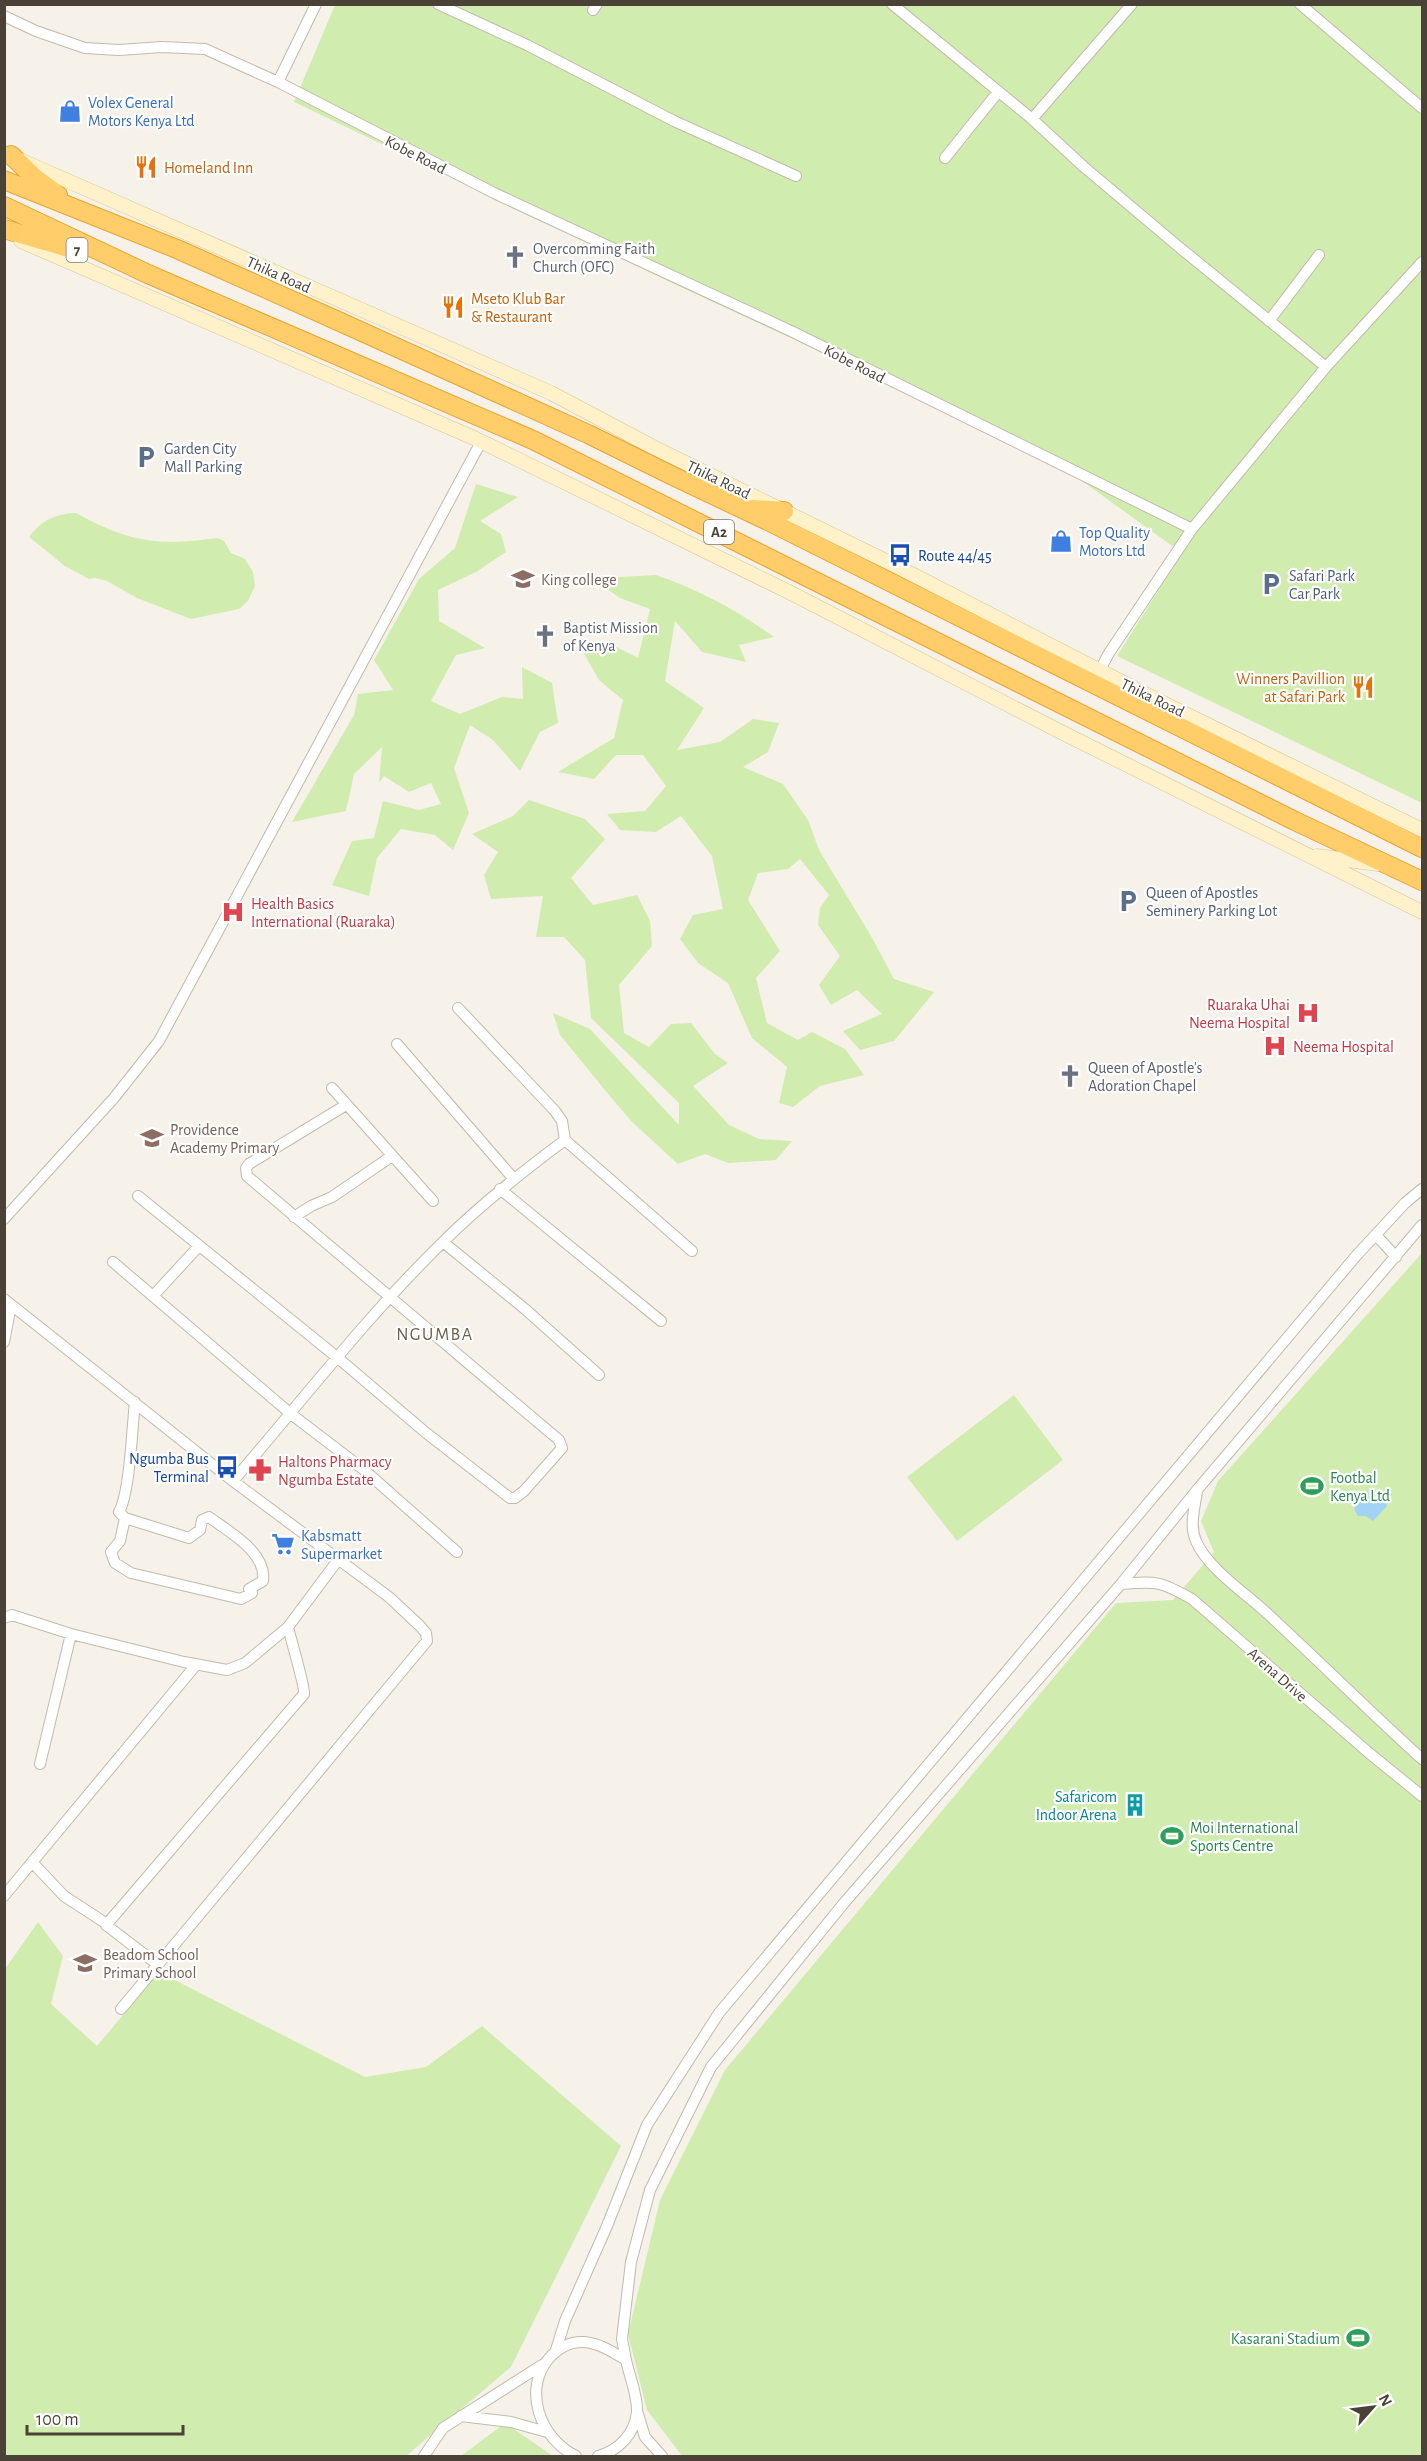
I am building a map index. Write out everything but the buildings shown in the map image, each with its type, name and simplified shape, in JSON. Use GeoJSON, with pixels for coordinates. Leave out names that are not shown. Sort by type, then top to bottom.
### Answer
{"type":"FeatureCollection","features":[{"type":"Feature","properties":{"kind":"highway"},"geometry":{"type":"LineString","coordinates":[[8,153],[34,178],[82,212]]}},
{"type":"Feature","properties":{"kind":"highway","name":"Thika Road"},"geometry":{"type":"LineString","coordinates":[[4,180],[177,249],[588,434],[1422,848]]}},
{"type":"Feature","properties":{"kind":"highway","name":"A2"},"geometry":{"type":"LineString","coordinates":[[4,206],[148,274],[532,440],[1295,821],[1422,881]]}},
{"type":"Feature","properties":{"kind":"highway","name":"7"},"geometry":{"type":"LineString","coordinates":[[4,229],[40,238],[148,274]]}},
{"type":"Feature","properties":{"kind":"highway"},"geometry":{"type":"LineString","coordinates":[[741,508],[784,511]]}},
{"type":"Feature","properties":{"kind":"main road","name":"Thika Road"},"geometry":{"type":"LineString","coordinates":[[8,153],[551,393],[653,447],[1422,830]]}},
{"type":"Feature","properties":{"kind":"main road"},"geometry":{"type":"LineString","coordinates":[[4,234],[481,442],[789,592],[1065,734],[1422,912]]}},
{"type":"Feature","properties":{"kind":"main road"},"geometry":{"type":"LineString","coordinates":[[1307,855],[1389,866]]}},
{"type":"Feature","properties":{"kind":"street"},"geometry":{"type":"LineString","coordinates":[[278,82],[316,4]]}},
{"type":"Feature","properties":{"kind":"street"},"geometry":{"type":"LineString","coordinates":[[438,4],[526,45],[674,121],[796,176]]}},
{"type":"Feature","properties":{"kind":"street"},"geometry":{"type":"LineString","coordinates":[[892,4],[1032,120],[1084,167],[1326,367]]}},
{"type":"Feature","properties":{"kind":"street"},"geometry":{"type":"LineString","coordinates":[[1032,120],[1132,4]]}},
{"type":"Feature","properties":{"kind":"street"},"geometry":{"type":"LineString","coordinates":[[1300,4],[1422,108]]}},
{"type":"Feature","properties":{"kind":"street","name":"Kobe Road"},"geometry":{"type":"LineString","coordinates":[[4,15],[36,31],[84,48],[100,50],[172,47],[206,49],[278,82],[526,209],[793,332],[1192,530]]}},
{"type":"Feature","properties":{"kind":"street"},"geometry":{"type":"LineString","coordinates":[[945,158],[998,92]]}},
{"type":"Feature","properties":{"kind":"street"},"geometry":{"type":"LineString","coordinates":[[1269,321],[1319,255]]}},
{"type":"Feature","properties":{"kind":"street"},"geometry":{"type":"LineString","coordinates":[[1100,670],[1109,653],[1192,530],[1326,367],[1422,262]]}},
{"type":"Feature","properties":{"kind":"street"},"geometry":{"type":"LineString","coordinates":[[4,1219],[114,1098],[159,1041],[481,442]]}},
{"type":"Feature","properties":{"kind":"street"},"geometry":{"type":"LineString","coordinates":[[458,1008],[555,1111],[562,1121],[565,1140],[692,1251]]}},
{"type":"Feature","properties":{"kind":"street"},"geometry":{"type":"LineString","coordinates":[[397,1044],[513,1178]]}},
{"type":"Feature","properties":{"kind":"street"},"geometry":{"type":"LineString","coordinates":[[332,1088],[433,1201]]}},
{"type":"Feature","properties":{"kind":"street"},"geometry":{"type":"LineString","coordinates":[[138,1196],[338,1358],[425,1432],[510,1498],[515,1498],[562,1448],[559,1440],[247,1176],[246,1168],[346,1105]]}},
{"type":"Feature","properties":{"kind":"street"},"geometry":{"type":"LineString","coordinates":[[233,1481],[390,1298],[443,1242],[513,1178],[565,1140]]}},
{"type":"Feature","properties":{"kind":"street"},"geometry":{"type":"LineString","coordinates":[[294,1217],[311,1206],[332,1197],[392,1156]]}},
{"type":"Feature","properties":{"kind":"street"},"geometry":{"type":"LineString","coordinates":[[500,1189],[661,1321]]}},
{"type":"Feature","properties":{"kind":"street"},"geometry":{"type":"LineString","coordinates":[[424,2457],[443,2428],[543,2364],[556,2350],[565,2321],[607,2226],[647,2125],[719,2013],[1376,1235],[1405,1203],[1422,1190]]}},
{"type":"Feature","properties":{"kind":"street"},"geometry":{"type":"LineString","coordinates":[[662,2457],[645,2437],[637,2411],[622,2338],[631,2262],[650,2190],[711,2067],[844,1903],[1121,1584],[1197,1490],[1422,1225]]}},
{"type":"Feature","properties":{"kind":"street"},"geometry":{"type":"LineString","coordinates":[[1376,1235],[1396,1257]]}},
{"type":"Feature","properties":{"kind":"street"},"geometry":{"type":"LineString","coordinates":[[443,1242],[599,1375]]}},
{"type":"Feature","properties":{"kind":"street"},"geometry":{"type":"LineString","coordinates":[[153,1296],[199,1246]]}},
{"type":"Feature","properties":{"kind":"street"},"geometry":{"type":"LineString","coordinates":[[113,1262],[291,1414],[363,1469],[457,1552]]}},
{"type":"Feature","properties":{"kind":"street"},"geometry":{"type":"LineString","coordinates":[[4,1341],[8,1302]]}},
{"type":"Feature","properties":{"kind":"street"},"geometry":{"type":"LineString","coordinates":[[8,1302],[233,1481],[389,1597],[426,1633],[427,1641],[121,2009]]}},
{"type":"Feature","properties":{"kind":"street"},"geometry":{"type":"LineString","coordinates":[[125,1518],[120,1541],[111,1552],[115,1563],[130,1573],[241,1599],[252,1593],[249,1588],[263,1581],[261,1562],[254,1553],[209,1517],[202,1520],[200,1530],[189,1538],[125,1518],[118,1512],[123,1504],[127,1488],[135,1402]]}},
{"type":"Feature","properties":{"kind":"street","name":"Arena Drive"},"geometry":{"type":"LineString","coordinates":[[1197,1490],[1192,1524],[1196,1541],[1217,1569],[1422,1759]]}},
{"type":"Feature","properties":{"kind":"street"},"geometry":{"type":"LineString","coordinates":[[4,1618],[12,1616],[70,1634],[222,1670],[238,1666],[288,1627],[338,1560]]}},
{"type":"Feature","properties":{"kind":"street","name":"Arena Drive"},"geometry":{"type":"LineString","coordinates":[[1121,1584],[1150,1582],[1165,1584],[1192,1599],[1369,1753],[1422,1796]]}},
{"type":"Feature","properties":{"kind":"street"},"geometry":{"type":"LineString","coordinates":[[106,1925],[304,1694],[305,1688],[288,1627]]}},
{"type":"Feature","properties":{"kind":"street"},"geometry":{"type":"LineString","coordinates":[[40,1764],[70,1634]]}},
{"type":"Feature","properties":{"kind":"street"},"geometry":{"type":"LineString","coordinates":[[4,1896],[196,1665]]}},
{"type":"Feature","properties":{"kind":"street"},"geometry":{"type":"LineString","coordinates":[[32,1862],[64,1896],[157,1964]]}},
{"type":"Feature","properties":{"kind":"street"},"geometry":{"type":"LineString","coordinates":[[556,2350],[581,2342],[607,2349],[626,2360]]}},
{"type":"Feature","properties":{"kind":"street"},"geometry":{"type":"LineString","coordinates":[[543,2364],[538,2377],[536,2398],[547,2433],[565,2451],[576,2457]]}},
{"type":"Feature","properties":{"kind":"street"},"geometry":{"type":"LineString","coordinates":[[598,2457],[611,2453],[623,2443],[632,2427],[637,2411]]}},
{"type":"Feature","properties":{"kind":"street"},"geometry":{"type":"LineString","coordinates":[[460,2416],[511,2422],[547,2433]]}},
{"type":"Feature","properties":{"kind":"green space"},"geometry":{"type":"Polygon","coordinates":[[[335,5],[1422,5],[1422,803],[1117,656],[1182,553],[1050,458],[670,282],[294,102],[335,5]]]}},
{"type":"Feature","properties":{"kind":"green space"},"geometry":{"type":"Polygon","coordinates":[[[476,484],[518,497],[480,521],[501,534],[506,552],[476,572],[438,590],[439,621],[485,648],[456,655],[431,701],[460,714],[502,697],[523,699],[522,667],[552,683],[558,723],[540,732],[520,771],[493,740],[470,725],[454,768],[469,813],[453,850],[435,835],[401,829],[377,858],[369,896],[332,885],[352,841],[374,838],[383,801],[419,810],[441,804],[431,783],[409,792],[384,776],[379,783],[382,747],[354,774],[346,811],[292,822],[354,715],[358,694],[393,690],[374,660],[419,579],[455,548],[476,484]]]}},
{"type":"Feature","properties":{"kind":"green space"},"geometry":{"type":"Polygon","coordinates":[[[76,513],[113,531],[145,540],[179,542],[218,538],[224,541],[231,553],[245,559],[253,572],[255,586],[248,601],[239,609],[191,619],[137,598],[107,581],[89,579],[65,566],[29,537],[39,526],[50,519],[76,513]]]}},
{"type":"Feature","properties":{"kind":"green space"},"geometry":{"type":"Polygon","coordinates":[[[656,575],[717,601],[774,637],[739,645],[746,662],[702,652],[675,621],[665,681],[704,708],[677,750],[720,742],[753,719],[779,723],[768,752],[743,767],[783,784],[808,820],[819,850],[894,979],[934,992],[894,1041],[860,1050],[843,1031],[882,1014],[857,990],[831,1005],[819,985],[840,956],[818,925],[820,908],[829,895],[800,859],[788,869],[758,873],[748,900],[780,951],[756,978],[767,1023],[798,1040],[812,1032],[845,1049],[864,1075],[820,1086],[793,1107],[779,1103],[787,1067],[752,1038],[728,983],[698,963],[680,939],[693,915],[723,909],[712,856],[681,816],[656,832],[620,830],[607,814],[645,811],[666,786],[643,755],[616,755],[594,779],[558,772],[614,738],[623,700],[599,680],[577,641],[611,644],[638,658],[650,609],[620,598],[597,582],[619,577],[656,575]]]}},
{"type":"Feature","properties":{"kind":"green space"},"geometry":{"type":"Polygon","coordinates":[[[529,800],[585,819],[605,839],[571,878],[593,905],[637,895],[650,921],[652,946],[619,985],[624,1033],[649,1047],[671,1024],[691,1023],[715,1054],[728,1063],[693,1086],[729,1125],[759,1139],[792,1141],[776,1160],[728,1163],[705,1154],[678,1164],[631,1121],[560,1035],[553,1013],[590,1029],[679,1125],[679,1103],[591,1018],[585,960],[564,937],[536,937],[543,896],[491,899],[484,875],[498,852],[472,834],[513,816],[529,800]]]}},
{"type":"Feature","properties":{"kind":"green space","name":"Moi International Sports Centre"},"geometry":{"type":"Polygon","coordinates":[[[1422,1253],[1422,2456],[682,2456],[647,2410],[628,2334],[660,2200],[725,2070],[1116,1603],[1173,1600],[1214,1552],[1201,1521],[1218,1481],[1422,1253]]]}},
{"type":"Feature","properties":{"kind":"green space"},"geometry":{"type":"Polygon","coordinates":[[[1014,1395],[1063,1460],[957,1541],[907,1477],[1014,1395]]]}},
{"type":"Feature","properties":{"kind":"green space"},"geometry":{"type":"Polygon","coordinates":[[[38,1922],[63,1956],[51,2004],[97,2046],[159,1972],[365,2077],[426,2067],[482,2026],[621,2146],[511,2367],[406,2456],[5,2456],[5,1969],[38,1922]]]}},
{"type":"Feature","properties":{"kind":"green space"},"geometry":{"type":"Polygon","coordinates":[[[505,2423],[553,2456],[461,2456],[505,2423]]]}},
{"type":"Feature","properties":{"kind":"water"},"geometry":{"type":"Polygon","coordinates":[[[1367,1490],[1373,1500],[1382,1495],[1387,1506],[1373,1521],[1366,1516],[1358,1516],[1354,1509],[1367,1490]]]}},
{"type":"Feature","properties":{"kind":"place","name":"Volex General Motors Kenya Ltd"},"geometry":{"type":"Point","coordinates":[70,111]}},
{"type":"Feature","properties":{"kind":"place","name":"Homeland Inn"},"geometry":{"type":"Point","coordinates":[146,167]}},
{"type":"Feature","properties":{"kind":"place","name":"Overcomming Faith Church (OFC)"},"geometry":{"type":"Point","coordinates":[515,257]}},
{"type":"Feature","properties":{"kind":"place","name":"Mseto Klub Bar & Restaurant"},"geometry":{"type":"Point","coordinates":[453,307]}},
{"type":"Feature","properties":{"kind":"place","name":"Garden City Mall Parking"},"geometry":{"type":"Point","coordinates":[146,457]}},
{"type":"Feature","properties":{"kind":"place","name":"Top Quality Motors Ltd"},"geometry":{"type":"Point","coordinates":[1061,541]}},
{"type":"Feature","properties":{"kind":"place","name":"Route 44/45"},"geometry":{"type":"Point","coordinates":[900,555]}},
{"type":"Feature","properties":{"kind":"place","name":"King college"},"geometry":{"type":"Point","coordinates":[523,579]}},
{"type":"Feature","properties":{"kind":"place","name":"Safari Park Car Park"},"geometry":{"type":"Point","coordinates":[1271,584]}},
{"type":"Feature","properties":{"kind":"place","name":"Baptist Mission of Kenya"},"geometry":{"type":"Point","coordinates":[545,636]}},
{"type":"Feature","properties":{"kind":"place","name":"Winners Pavillion at Safari Park"},"geometry":{"type":"Point","coordinates":[1363,687]}},
{"type":"Feature","properties":{"kind":"place","name":"Queen of Apostles Seminery Parking Lot"},"geometry":{"type":"Point","coordinates":[1128,901]}},
{"type":"Feature","properties":{"kind":"place","name":"Health Basics International (Ruaraka)"},"geometry":{"type":"Point","coordinates":[233,912]}},
{"type":"Feature","properties":{"kind":"place","name":"Ruaraka Uhai Neema Hospital"},"geometry":{"type":"Point","coordinates":[1308,1013]}},
{"type":"Feature","properties":{"kind":"place","name":"Neema Hospital"},"geometry":{"type":"Point","coordinates":[1275,1046]}},
{"type":"Feature","properties":{"kind":"place","name":"Queen of Apostle's Adoration Chapel"},"geometry":{"type":"Point","coordinates":[1070,1076]}},
{"type":"Feature","properties":{"kind":"place","name":"Providence Academy Primary"},"geometry":{"type":"Point","coordinates":[152,1138]}},
{"type":"Feature","properties":{"kind":"place","name":"Ngumba Bus Terminal"},"geometry":{"type":"Point","coordinates":[227,1467]}},
{"type":"Feature","properties":{"kind":"place","name":"Haltons Pharmacy Ngumba Estate"},"geometry":{"type":"Point","coordinates":[260,1470]}},
{"type":"Feature","properties":{"kind":"place","name":"Footbal Kenya Ltd"},"geometry":{"type":"Point","coordinates":[1312,1486]}},
{"type":"Feature","properties":{"kind":"place","name":"Kabsmatt Supermarket"},"geometry":{"type":"Point","coordinates":[283,1544]}},
{"type":"Feature","properties":{"kind":"place","name":"Safaricom Indoor Arena"},"geometry":{"type":"Point","coordinates":[1135,1805]}},
{"type":"Feature","properties":{"kind":"place","name":"Moi International Sports Centre"},"geometry":{"type":"Point","coordinates":[1172,1836]}},
{"type":"Feature","properties":{"kind":"place","name":"Beadom School Primary School"},"geometry":{"type":"Point","coordinates":[85,1963]}},
{"type":"Feature","properties":{"kind":"place","name":"Kasarani Stadium"},"geometry":{"type":"Point","coordinates":[1358,2338]}},
{"type":"Feature","properties":{"kind":"district","name":"NGUMBA"},"geometry":{"type":"Point","coordinates":[435,1334]}}]}
